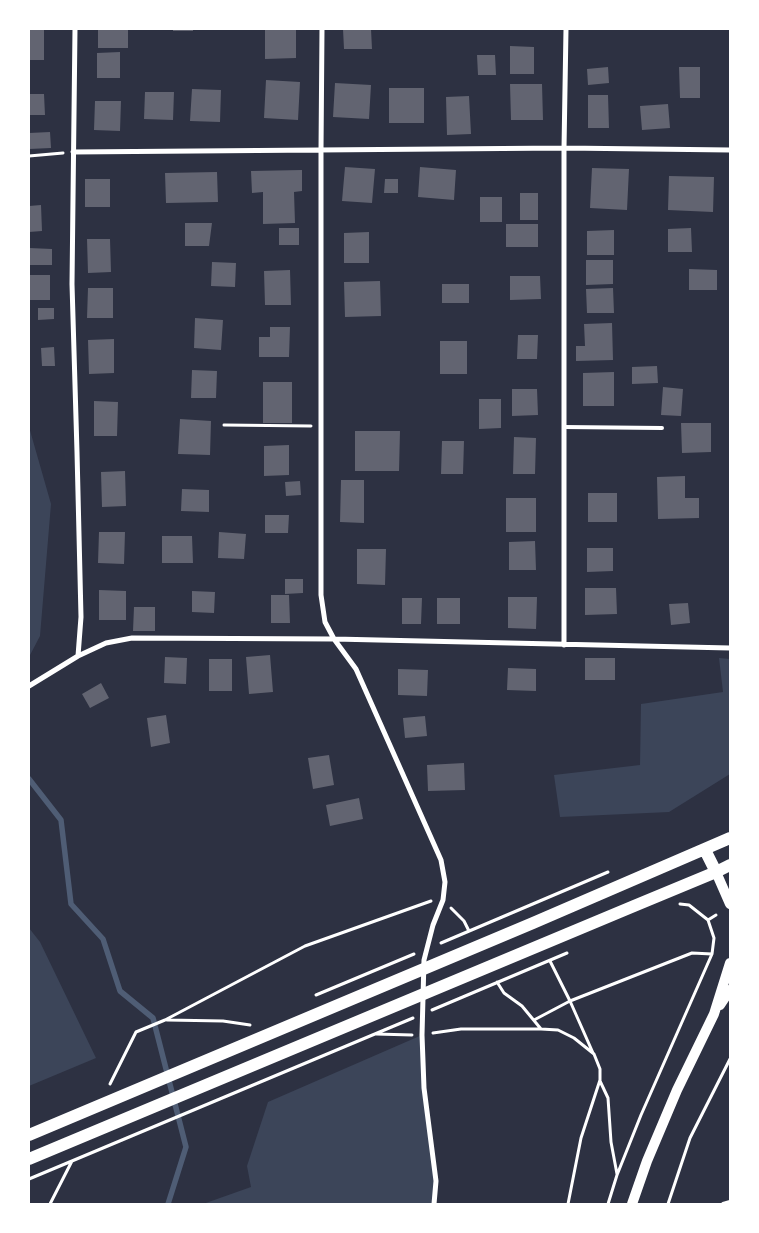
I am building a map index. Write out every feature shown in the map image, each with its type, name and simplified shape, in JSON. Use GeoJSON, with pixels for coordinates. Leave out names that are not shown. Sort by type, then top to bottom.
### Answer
{"type":"FeatureCollection","features":[{"type":"Feature","properties":{"kind":"main road"},"geometry":{"type":"LineString","coordinates":[[29,1135],[730,838]]}},
{"type":"Feature","properties":{"kind":"main road"},"geometry":{"type":"LineString","coordinates":[[705,850],[730,904]]}},
{"type":"Feature","properties":{"kind":"main road"},"geometry":{"type":"LineString","coordinates":[[29,1159],[730,865]]}},
{"type":"Feature","properties":{"kind":"main road"},"geometry":{"type":"LineString","coordinates":[[714,1014],[730,964]]}},
{"type":"Feature","properties":{"kind":"main road"},"geometry":{"type":"LineString","coordinates":[[632,1204],[647,1161],[677,1090],[714,1014],[730,990]]}},
{"type":"Feature","properties":{"kind":"street"},"geometry":{"type":"LineString","coordinates":[[75,29],[72,284],[81,617],[78,656]]}},
{"type":"Feature","properties":{"kind":"street"},"geometry":{"type":"LineString","coordinates":[[322,29],[321,595],[325,622],[334,639],[356,669],[441,860],[444,882],[443,900],[433,925],[424,960],[422,1035],[424,1088],[436,1180],[434,1204]]}},
{"type":"Feature","properties":{"kind":"street"},"geometry":{"type":"LineString","coordinates":[[564,645],[564,148],[566,29]]}},
{"type":"Feature","properties":{"kind":"street"},"geometry":{"type":"LineString","coordinates":[[73,152],[564,148],[730,150]]}},
{"type":"Feature","properties":{"kind":"street"},"geometry":{"type":"LineString","coordinates":[[30,686],[78,656],[106,643],[132,638],[334,639],[730,648]]}},
{"type":"Feature","properties":{"kind":"lane"},"geometry":{"type":"LineString","coordinates":[[564,427],[662,428]]}},
{"type":"Feature","properties":{"kind":"lane"},"geometry":{"type":"LineString","coordinates":[[723,1204],[730,1202]]}},
{"type":"Feature","properties":{"kind":"path"},"geometry":{"type":"LineString","coordinates":[[29,156],[73,152]]}},
{"type":"Feature","properties":{"kind":"path"},"geometry":{"type":"LineString","coordinates":[[224,425],[322,426]]}},
{"type":"Feature","properties":{"kind":"path"},"geometry":{"type":"LineString","coordinates":[[136,1032],[165,1020],[304,946],[432,900],[443,900]]}},
{"type":"Feature","properties":{"kind":"path"},"geometry":{"type":"LineString","coordinates":[[608,1204],[617,1175],[645,1106],[712,954],[714,938],[708,920],[689,905],[672,905]]}},
{"type":"Feature","properties":{"kind":"path"},"geometry":{"type":"LineString","coordinates":[[708,920],[716,915]]}},
{"type":"Feature","properties":{"kind":"path"},"geometry":{"type":"LineString","coordinates":[[431,1011],[567,952]]}},
{"type":"Feature","properties":{"kind":"path"},"geometry":{"type":"LineString","coordinates":[[541,1028],[534,1020],[570,1001],[692,954],[712,954]]}},
{"type":"Feature","properties":{"kind":"path"},"geometry":{"type":"LineString","coordinates":[[550,961],[600,1069],[600,1080],[581,1138],[568,1204]]}},
{"type":"Feature","properties":{"kind":"path"},"geometry":{"type":"LineString","coordinates":[[29,1179],[422,1014]]}},
{"type":"Feature","properties":{"kind":"path"},"geometry":{"type":"LineString","coordinates":[[422,1035],[461,1029],[541,1028],[558,1030],[574,1038],[594,1054]]}},
{"type":"Feature","properties":{"kind":"path"},"geometry":{"type":"LineString","coordinates":[[668,1204],[690,1138],[730,1059]]}},
{"type":"Feature","properties":{"kind":"path"},"geometry":{"type":"LineString","coordinates":[[600,1080],[608,1098],[610,1142],[617,1175]]}},
{"type":"Feature","properties":{"kind":"path"},"geometry":{"type":"LineString","coordinates":[[50,1204],[59,1187]]}},
{"type":"Feature","properties":{"kind":"shaded area"},"geometry":{"type":"Polygon","coordinates":[[[29,427],[51,504],[40,636],[29,657],[29,427]]]}},
{"type":"Feature","properties":{"kind":"shaded area"},"geometry":{"type":"Polygon","coordinates":[[[719,658],[730,659],[730,774],[669,812],[560,817],[554,775],[640,765],[641,704],[723,692],[719,658]]]}},
{"type":"Feature","properties":{"kind":"shaded area"},"geometry":{"type":"Polygon","coordinates":[[[29,928],[40,942],[96,1058],[29,1086],[29,928]]]}},
{"type":"Feature","properties":{"kind":"shaded area"},"geometry":{"type":"Polygon","coordinates":[[[422,1035],[424,1088],[436,1181],[434,1204],[203,1204],[251,1187],[247,1166],[268,1102],[422,1035]]]}},
{"type":"Feature","properties":{"kind":"building"},"geometry":{"type":"Polygon","coordinates":[[[29,29],[44,29],[44,60],[29,60],[29,29]]]}},
{"type":"Feature","properties":{"kind":"building"},"geometry":{"type":"Polygon","coordinates":[[[98,29],[128,29],[128,48],[98,48],[98,29]]]}},
{"type":"Feature","properties":{"kind":"building"},"geometry":{"type":"Polygon","coordinates":[[[173,29],[193,29],[193,31],[173,31],[173,29]]]}},
{"type":"Feature","properties":{"kind":"building"},"geometry":{"type":"Polygon","coordinates":[[[265,29],[296,29],[296,58],[265,59],[265,29]]]}},
{"type":"Feature","properties":{"kind":"building"},"geometry":{"type":"Polygon","coordinates":[[[343,29],[371,29],[372,49],[344,49],[343,29]]]}},
{"type":"Feature","properties":{"kind":"building"},"geometry":{"type":"Polygon","coordinates":[[[510,46],[534,47],[534,74],[510,74],[510,46]]]}},
{"type":"Feature","properties":{"kind":"building"},"geometry":{"type":"Polygon","coordinates":[[[120,52],[120,78],[97,78],[97,53],[120,52]]]}},
{"type":"Feature","properties":{"kind":"building"},"geometry":{"type":"Polygon","coordinates":[[[477,55],[495,55],[496,75],[478,75],[477,55]]]}},
{"type":"Feature","properties":{"kind":"building"},"geometry":{"type":"Polygon","coordinates":[[[608,67],[609,83],[588,85],[587,69],[608,67]]]}},
{"type":"Feature","properties":{"kind":"building"},"geometry":{"type":"Polygon","coordinates":[[[679,67],[700,67],[700,98],[680,98],[679,67]]]}},
{"type":"Feature","properties":{"kind":"building"},"geometry":{"type":"Polygon","coordinates":[[[266,80],[300,82],[298,120],[264,118],[266,80]]]}},
{"type":"Feature","properties":{"kind":"building"},"geometry":{"type":"Polygon","coordinates":[[[335,83],[371,85],[369,119],[333,117],[335,83]]]}},
{"type":"Feature","properties":{"kind":"building"},"geometry":{"type":"Polygon","coordinates":[[[510,84],[542,84],[543,120],[511,120],[510,84]]]}},
{"type":"Feature","properties":{"kind":"building"},"geometry":{"type":"Polygon","coordinates":[[[389,88],[424,88],[424,123],[389,123],[389,88]]]}},
{"type":"Feature","properties":{"kind":"building"},"geometry":{"type":"Polygon","coordinates":[[[192,89],[221,90],[220,122],[190,121],[192,89]]]}},
{"type":"Feature","properties":{"kind":"building"},"geometry":{"type":"Polygon","coordinates":[[[145,92],[174,92],[173,120],[144,119],[145,92]]]}},
{"type":"Feature","properties":{"kind":"building"},"geometry":{"type":"Polygon","coordinates":[[[29,94],[44,94],[45,115],[29,115],[29,94]]]}},
{"type":"Feature","properties":{"kind":"building"},"geometry":{"type":"Polygon","coordinates":[[[588,95],[608,95],[609,128],[588,128],[588,95]]]}},
{"type":"Feature","properties":{"kind":"building"},"geometry":{"type":"Polygon","coordinates":[[[469,96],[471,134],[447,135],[446,97],[469,96]]]}},
{"type":"Feature","properties":{"kind":"building"},"geometry":{"type":"Polygon","coordinates":[[[95,101],[121,101],[120,131],[94,130],[95,101]]]}},
{"type":"Feature","properties":{"kind":"building"},"geometry":{"type":"Polygon","coordinates":[[[668,104],[670,128],[642,130],[640,106],[668,104]]]}},
{"type":"Feature","properties":{"kind":"building"},"geometry":{"type":"Polygon","coordinates":[[[50,132],[51,148],[29,149],[29,133],[50,132]]]}},
{"type":"Feature","properties":{"kind":"building"},"geometry":{"type":"Polygon","coordinates":[[[345,167],[375,169],[372,203],[342,201],[345,167]]]}},
{"type":"Feature","properties":{"kind":"building"},"geometry":{"type":"Polygon","coordinates":[[[420,167],[456,170],[454,200],[418,197],[420,167]]]}},
{"type":"Feature","properties":{"kind":"building"},"geometry":{"type":"Polygon","coordinates":[[[592,168],[629,169],[627,210],[590,208],[592,168]]]}},
{"type":"Feature","properties":{"kind":"building"},"geometry":{"type":"Polygon","coordinates":[[[302,170],[302,191],[294,192],[295,223],[263,224],[263,192],[252,193],[251,171],[302,170]]]}},
{"type":"Feature","properties":{"kind":"building"},"geometry":{"type":"Polygon","coordinates":[[[217,172],[218,202],[166,203],[165,173],[217,172]]]}},
{"type":"Feature","properties":{"kind":"building"},"geometry":{"type":"Polygon","coordinates":[[[669,176],[714,177],[713,212],[668,210],[669,176]]]}},
{"type":"Feature","properties":{"kind":"building"},"geometry":{"type":"Polygon","coordinates":[[[85,179],[110,179],[110,207],[85,207],[85,179]]]}},
{"type":"Feature","properties":{"kind":"building"},"geometry":{"type":"Polygon","coordinates":[[[385,179],[398,179],[398,193],[384,193],[385,179]]]}},
{"type":"Feature","properties":{"kind":"building"},"geometry":{"type":"Polygon","coordinates":[[[520,193],[538,193],[538,220],[520,220],[520,193]]]}},
{"type":"Feature","properties":{"kind":"building"},"geometry":{"type":"Polygon","coordinates":[[[480,197],[502,197],[502,222],[480,222],[480,197]]]}},
{"type":"Feature","properties":{"kind":"building"},"geometry":{"type":"Polygon","coordinates":[[[41,205],[42,231],[29,232],[29,206],[41,205]]]}},
{"type":"Feature","properties":{"kind":"building"},"geometry":{"type":"Polygon","coordinates":[[[185,223],[212,223],[209,246],[185,246],[185,223]]]}},
{"type":"Feature","properties":{"kind":"building"},"geometry":{"type":"Polygon","coordinates":[[[506,224],[538,224],[538,247],[506,247],[506,224]]]}},
{"type":"Feature","properties":{"kind":"building"},"geometry":{"type":"Polygon","coordinates":[[[279,228],[299,228],[299,245],[279,245],[279,228]]]}},
{"type":"Feature","properties":{"kind":"building"},"geometry":{"type":"Polygon","coordinates":[[[691,228],[692,252],[668,252],[668,229],[691,228]]]}},
{"type":"Feature","properties":{"kind":"building"},"geometry":{"type":"Polygon","coordinates":[[[614,230],[614,255],[587,255],[587,231],[614,230]]]}},
{"type":"Feature","properties":{"kind":"building"},"geometry":{"type":"Polygon","coordinates":[[[369,232],[369,263],[344,263],[344,233],[369,232]]]}},
{"type":"Feature","properties":{"kind":"building"},"geometry":{"type":"Polygon","coordinates":[[[87,239],[110,239],[111,272],[88,273],[87,239]]]}},
{"type":"Feature","properties":{"kind":"building"},"geometry":{"type":"Polygon","coordinates":[[[29,248],[52,249],[52,265],[29,265],[29,248]]]}},
{"type":"Feature","properties":{"kind":"building"},"geometry":{"type":"Polygon","coordinates":[[[586,260],[613,260],[613,284],[586,285],[586,260]]]}},
{"type":"Feature","properties":{"kind":"building"},"geometry":{"type":"Polygon","coordinates":[[[212,262],[236,263],[235,287],[211,286],[212,262]]]}},
{"type":"Feature","properties":{"kind":"building"},"geometry":{"type":"Polygon","coordinates":[[[689,269],[717,270],[717,290],[689,290],[689,269]]]}},
{"type":"Feature","properties":{"kind":"building"},"geometry":{"type":"Polygon","coordinates":[[[290,270],[291,305],[265,305],[264,271],[290,270]]]}},
{"type":"Feature","properties":{"kind":"building"},"geometry":{"type":"Polygon","coordinates":[[[29,275],[50,275],[50,300],[29,300],[29,275]]]}},
{"type":"Feature","properties":{"kind":"building"},"geometry":{"type":"Polygon","coordinates":[[[510,276],[540,276],[541,299],[510,300],[510,276]]]}},
{"type":"Feature","properties":{"kind":"building"},"geometry":{"type":"Polygon","coordinates":[[[380,281],[381,316],[345,317],[344,282],[380,281]]]}},
{"type":"Feature","properties":{"kind":"building"},"geometry":{"type":"Polygon","coordinates":[[[442,284],[469,284],[469,303],[442,303],[442,284]]]}},
{"type":"Feature","properties":{"kind":"building"},"geometry":{"type":"Polygon","coordinates":[[[88,288],[113,288],[113,318],[87,318],[88,288]]]}},
{"type":"Feature","properties":{"kind":"building"},"geometry":{"type":"Polygon","coordinates":[[[613,288],[614,313],[587,313],[586,289],[613,288]]]}},
{"type":"Feature","properties":{"kind":"building"},"geometry":{"type":"Polygon","coordinates":[[[38,308],[54,308],[54,319],[38,320],[38,308]]]}},
{"type":"Feature","properties":{"kind":"building"},"geometry":{"type":"Polygon","coordinates":[[[195,318],[223,320],[221,350],[194,348],[195,318]]]}},
{"type":"Feature","properties":{"kind":"building"},"geometry":{"type":"Polygon","coordinates":[[[612,323],[613,360],[576,361],[576,346],[585,346],[584,324],[612,323]]]}},
{"type":"Feature","properties":{"kind":"building"},"geometry":{"type":"Polygon","coordinates":[[[270,327],[290,327],[289,357],[259,357],[259,337],[270,337],[270,327]]]}},
{"type":"Feature","properties":{"kind":"building"},"geometry":{"type":"Polygon","coordinates":[[[518,335],[538,335],[537,359],[517,359],[518,335]]]}},
{"type":"Feature","properties":{"kind":"building"},"geometry":{"type":"Polygon","coordinates":[[[114,339],[114,373],[89,374],[88,340],[114,339]]]}},
{"type":"Feature","properties":{"kind":"building"},"geometry":{"type":"Polygon","coordinates":[[[440,341],[467,341],[467,374],[440,374],[440,341]]]}},
{"type":"Feature","properties":{"kind":"building"},"geometry":{"type":"Polygon","coordinates":[[[54,347],[55,366],[42,366],[41,348],[54,347]]]}},
{"type":"Feature","properties":{"kind":"building"},"geometry":{"type":"Polygon","coordinates":[[[657,366],[658,383],[632,384],[632,367],[657,366]]]}},
{"type":"Feature","properties":{"kind":"building"},"geometry":{"type":"Polygon","coordinates":[[[192,370],[217,371],[216,398],[191,398],[192,370]]]}},
{"type":"Feature","properties":{"kind":"building"},"geometry":{"type":"Polygon","coordinates":[[[614,372],[614,406],[583,406],[583,373],[614,372]]]}},
{"type":"Feature","properties":{"kind":"building"},"geometry":{"type":"Polygon","coordinates":[[[263,382],[292,382],[292,423],[263,423],[263,382]]]}},
{"type":"Feature","properties":{"kind":"building"},"geometry":{"type":"Polygon","coordinates":[[[663,387],[683,389],[681,416],[661,415],[663,387]]]}},
{"type":"Feature","properties":{"kind":"building"},"geometry":{"type":"Polygon","coordinates":[[[512,389],[537,389],[538,415],[512,416],[512,389]]]}},
{"type":"Feature","properties":{"kind":"building"},"geometry":{"type":"Polygon","coordinates":[[[479,399],[501,399],[501,428],[479,429],[479,399]]]}},
{"type":"Feature","properties":{"kind":"building"},"geometry":{"type":"Polygon","coordinates":[[[94,401],[118,402],[117,436],[94,436],[94,401]]]}},
{"type":"Feature","properties":{"kind":"building"},"geometry":{"type":"Polygon","coordinates":[[[180,419],[211,421],[210,455],[178,454],[180,419]]]}},
{"type":"Feature","properties":{"kind":"building"},"geometry":{"type":"Polygon","coordinates":[[[681,423],[711,423],[711,452],[682,453],[681,423]]]}},
{"type":"Feature","properties":{"kind":"building"},"geometry":{"type":"Polygon","coordinates":[[[355,431],[400,431],[399,471],[355,471],[355,431]]]}},
{"type":"Feature","properties":{"kind":"building"},"geometry":{"type":"Polygon","coordinates":[[[514,437],[536,438],[535,474],[513,474],[514,437]]]}},
{"type":"Feature","properties":{"kind":"building"},"geometry":{"type":"Polygon","coordinates":[[[442,441],[464,441],[463,474],[441,474],[442,441]]]}},
{"type":"Feature","properties":{"kind":"building"},"geometry":{"type":"Polygon","coordinates":[[[289,445],[289,475],[264,476],[264,446],[289,445]]]}},
{"type":"Feature","properties":{"kind":"building"},"geometry":{"type":"Polygon","coordinates":[[[125,471],[126,506],[102,507],[101,472],[125,471]]]}},
{"type":"Feature","properties":{"kind":"building"},"geometry":{"type":"Polygon","coordinates":[[[685,476],[685,498],[699,498],[699,518],[658,519],[657,477],[685,476]]]}},
{"type":"Feature","properties":{"kind":"building"},"geometry":{"type":"Polygon","coordinates":[[[341,480],[364,480],[364,523],[340,522],[341,480]]]}},
{"type":"Feature","properties":{"kind":"building"},"geometry":{"type":"Polygon","coordinates":[[[300,481],[301,495],[286,496],[285,482],[300,481]]]}},
{"type":"Feature","properties":{"kind":"building"},"geometry":{"type":"Polygon","coordinates":[[[182,489],[209,490],[209,512],[181,511],[182,489]]]}},
{"type":"Feature","properties":{"kind":"building"},"geometry":{"type":"Polygon","coordinates":[[[588,493],[617,493],[617,522],[588,522],[588,493]]]}},
{"type":"Feature","properties":{"kind":"building"},"geometry":{"type":"Polygon","coordinates":[[[506,498],[536,498],[536,532],[506,532],[506,498]]]}},
{"type":"Feature","properties":{"kind":"building"},"geometry":{"type":"Polygon","coordinates":[[[265,515],[289,515],[288,533],[265,533],[265,515]]]}},
{"type":"Feature","properties":{"kind":"building"},"geometry":{"type":"Polygon","coordinates":[[[99,532],[125,532],[124,564],[98,563],[99,532]]]}},
{"type":"Feature","properties":{"kind":"building"},"geometry":{"type":"Polygon","coordinates":[[[219,532],[246,534],[244,559],[218,558],[219,532]]]}},
{"type":"Feature","properties":{"kind":"building"},"geometry":{"type":"Polygon","coordinates":[[[162,536],[192,536],[193,563],[162,563],[162,536]]]}},
{"type":"Feature","properties":{"kind":"building"},"geometry":{"type":"Polygon","coordinates":[[[535,541],[536,570],[509,570],[509,542],[535,541]]]}},
{"type":"Feature","properties":{"kind":"building"},"geometry":{"type":"Polygon","coordinates":[[[587,548],[613,548],[613,571],[587,572],[587,548]]]}},
{"type":"Feature","properties":{"kind":"building"},"geometry":{"type":"Polygon","coordinates":[[[357,549],[386,549],[385,585],[357,584],[357,549]]]}},
{"type":"Feature","properties":{"kind":"building"},"geometry":{"type":"Polygon","coordinates":[[[285,579],[303,579],[303,593],[285,594],[285,579]]]}},
{"type":"Feature","properties":{"kind":"building"},"geometry":{"type":"Polygon","coordinates":[[[585,588],[616,588],[617,614],[585,615],[585,588]]]}},
{"type":"Feature","properties":{"kind":"building"},"geometry":{"type":"Polygon","coordinates":[[[99,590],[126,591],[126,620],[99,620],[99,590]]]}},
{"type":"Feature","properties":{"kind":"building"},"geometry":{"type":"Polygon","coordinates":[[[192,591],[215,592],[214,613],[192,612],[192,591]]]}},
{"type":"Feature","properties":{"kind":"building"},"geometry":{"type":"Polygon","coordinates":[[[271,595],[289,595],[290,623],[271,623],[271,595]]]}},
{"type":"Feature","properties":{"kind":"building"},"geometry":{"type":"Polygon","coordinates":[[[508,597],[537,597],[536,629],[508,628],[508,597]]]}},
{"type":"Feature","properties":{"kind":"building"},"geometry":{"type":"Polygon","coordinates":[[[402,598],[422,598],[421,624],[402,624],[402,598]]]}},
{"type":"Feature","properties":{"kind":"building"},"geometry":{"type":"Polygon","coordinates":[[[437,598],[460,598],[460,624],[437,624],[437,598]]]}},
{"type":"Feature","properties":{"kind":"building"},"geometry":{"type":"Polygon","coordinates":[[[688,603],[690,623],[671,625],[669,604],[688,603]]]}},
{"type":"Feature","properties":{"kind":"building"},"geometry":{"type":"Polygon","coordinates":[[[134,607],[155,607],[155,631],[133,631],[134,607]]]}},
{"type":"Feature","properties":{"kind":"building"},"geometry":{"type":"Polygon","coordinates":[[[270,655],[273,692],[249,694],[246,657],[270,655]]]}},
{"type":"Feature","properties":{"kind":"building"},"geometry":{"type":"Polygon","coordinates":[[[165,657],[187,658],[186,684],[164,683],[165,657]]]}},
{"type":"Feature","properties":{"kind":"building"},"geometry":{"type":"Polygon","coordinates":[[[585,658],[615,658],[615,680],[585,680],[585,658]]]}},
{"type":"Feature","properties":{"kind":"building"},"geometry":{"type":"Polygon","coordinates":[[[209,659],[232,659],[232,691],[209,691],[209,659]]]}},
{"type":"Feature","properties":{"kind":"building"},"geometry":{"type":"Polygon","coordinates":[[[508,668],[536,669],[536,691],[507,690],[508,668]]]}},
{"type":"Feature","properties":{"kind":"building"},"geometry":{"type":"Polygon","coordinates":[[[398,669],[428,670],[427,696],[398,695],[398,669]]]}},
{"type":"Feature","properties":{"kind":"building"},"geometry":{"type":"Polygon","coordinates":[[[101,683],[109,698],[90,708],[82,694],[101,683]]]}},
{"type":"Feature","properties":{"kind":"building"},"geometry":{"type":"Polygon","coordinates":[[[166,715],[170,743],[151,747],[147,718],[166,715]]]}},
{"type":"Feature","properties":{"kind":"building"},"geometry":{"type":"Polygon","coordinates":[[[425,716],[427,736],[405,738],[403,718],[425,716]]]}},
{"type":"Feature","properties":{"kind":"building"},"geometry":{"type":"Polygon","coordinates":[[[329,755],[334,785],[313,789],[308,758],[329,755]]]}},
{"type":"Feature","properties":{"kind":"building"},"geometry":{"type":"Polygon","coordinates":[[[464,763],[465,790],[428,791],[427,765],[464,763]]]}},
{"type":"Feature","properties":{"kind":"building"},"geometry":{"type":"Polygon","coordinates":[[[359,798],[363,819],[330,826],[326,805],[359,798]]]}},
{"type":"Feature","properties":{"kind":"waterway"},"geometry":{"type":"LineString","coordinates":[[29,779],[61,820],[71,904],[103,939],[120,991],[153,1018],[186,1147],[168,1204]]}}]}
